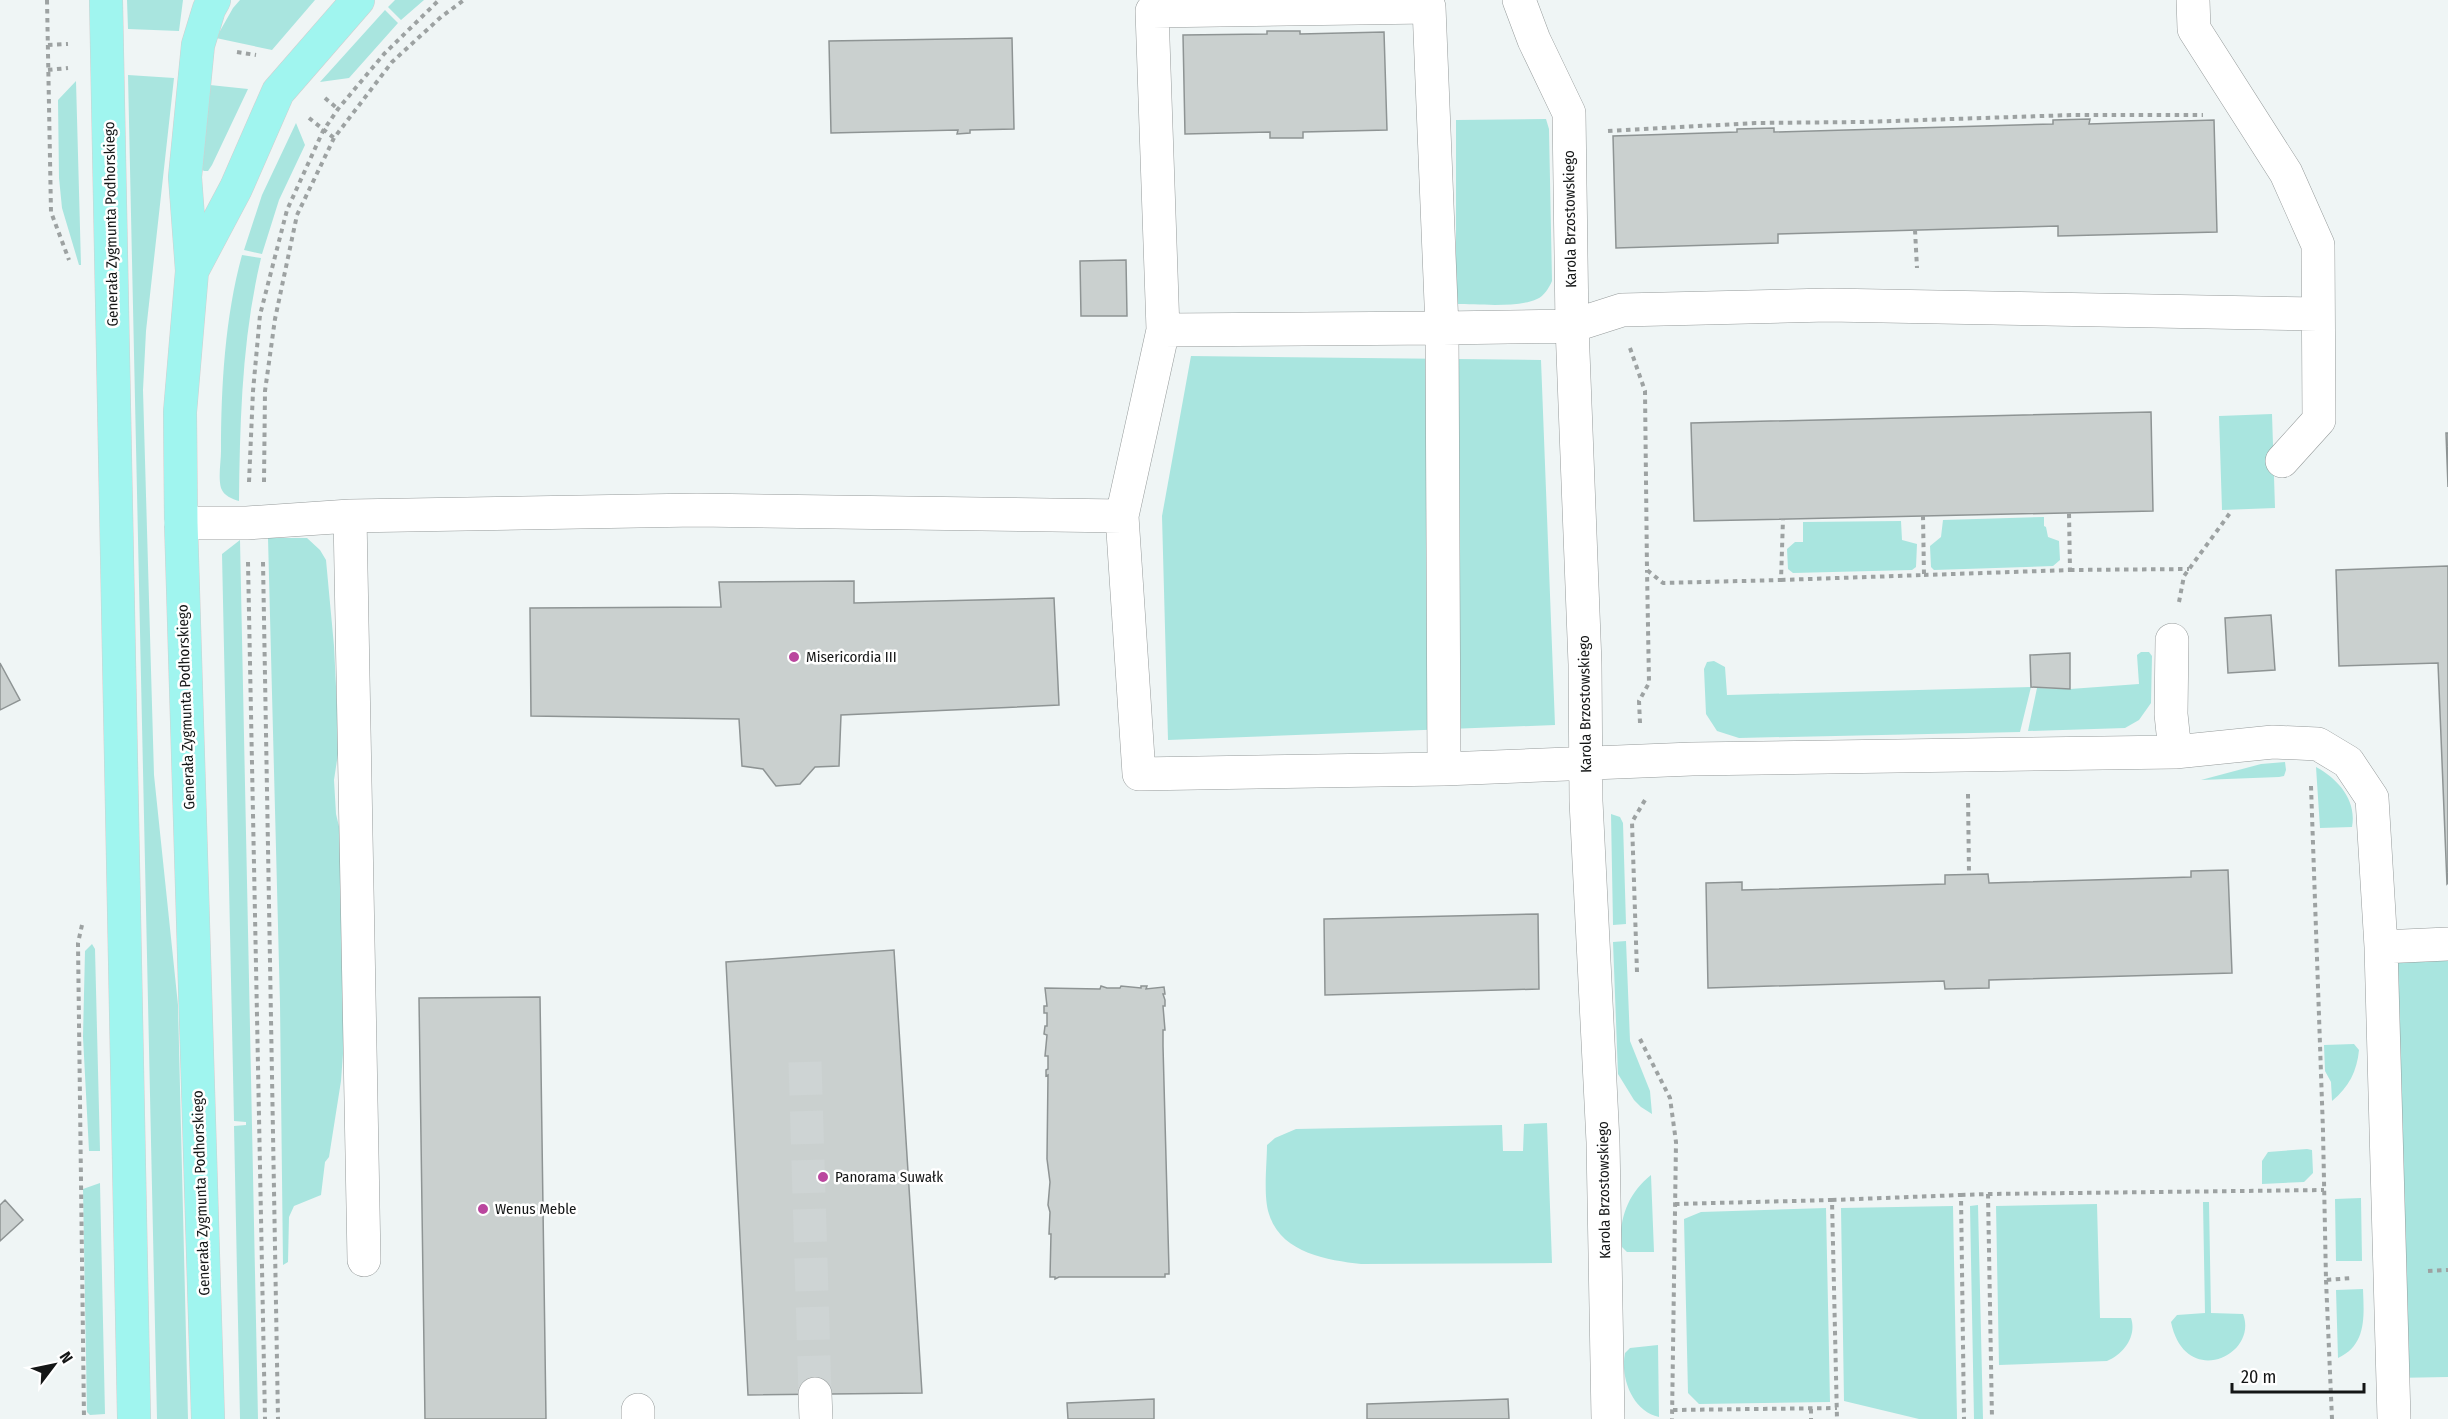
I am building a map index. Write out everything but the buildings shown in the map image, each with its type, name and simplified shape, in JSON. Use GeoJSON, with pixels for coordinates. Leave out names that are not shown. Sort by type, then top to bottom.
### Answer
{"type":"FeatureCollection","features":[{"type":"Feature","properties":{"kind":"main road","name":"Generała Zygmunta Podhorskiego"},"geometry":{"type":"LineString","coordinates":[[106,0],[134,1419]]}},
{"type":"Feature","properties":{"kind":"main road","name":"Generała Zygmunta Podhorskiego"},"geometry":{"type":"LineString","coordinates":[[208,1419],[181,523],[180,412],[192,271],[185,177],[198,45],[214,0]]}},
{"type":"Feature","properties":{"kind":"main road"},"geometry":{"type":"LineString","coordinates":[[192,271],[236,188],[278,92],[358,0]]}},
{"type":"Feature","properties":{"kind":"street","name":"Karola Brzostowskiego"},"geometry":{"type":"LineString","coordinates":[[1519,0],[1534,40],[1569,113],[1572,326],[1586,801],[1603,1142],[1608,1419]]}},
{"type":"Feature","properties":{"kind":"street"},"geometry":{"type":"LineString","coordinates":[[2193,0],[2194,29],[2286,173],[2318,245],[2319,420],[2282,461]]}},
{"type":"Feature","properties":{"kind":"street"},"geometry":{"type":"LineString","coordinates":[[1444,768],[1443,328],[1429,7],[1152,11],[1163,330],[1122,516],[1139,774],[1444,768],[1586,765],[1692,759],[2175,752],[2273,742],[2318,744],[2348,762],[2372,798],[2381,947],[2394,1419]]}},
{"type":"Feature","properties":{"kind":"street"},"geometry":{"type":"LineString","coordinates":[[1163,330],[1572,326],[1622,310],[1828,305],[2318,315]]}},
{"type":"Feature","properties":{"kind":"street"},"geometry":{"type":"LineString","coordinates":[[181,523],[255,523],[350,516],[697,510],[1122,516]]}},
{"type":"Feature","properties":{"kind":"street"},"geometry":{"type":"LineString","coordinates":[[350,516],[364,1260]]}},
{"type":"Feature","properties":{"kind":"street"},"geometry":{"type":"LineString","coordinates":[[2172,640],[2171,714],[2175,752]]}},
{"type":"Feature","properties":{"kind":"street"},"geometry":{"type":"LineString","coordinates":[[2381,947],[2448,944]]}},
{"type":"Feature","properties":{"kind":"path"},"geometry":{"type":"LineString","coordinates":[[47,0],[51,212],[71,262]]}},
{"type":"Feature","properties":{"kind":"path"},"geometry":{"type":"LineString","coordinates":[[265,1419],[253,391],[260,315],[287,210],[323,131],[338,109],[384,54],[439,0]]}},
{"type":"Feature","properties":{"kind":"path"},"geometry":{"type":"LineString","coordinates":[[278,1419],[255,523],[265,392],[275,319],[297,215],[334,138],[392,62],[441,17],[464,0]]}},
{"type":"Feature","properties":{"kind":"path"},"geometry":{"type":"LineString","coordinates":[[1605,131],[1755,123],[1863,123],[2073,115],[2225,115],[2244,107]]}},
{"type":"Feature","properties":{"kind":"path"},"geometry":{"type":"LineString","coordinates":[[1915,230],[1917,273]]}},
{"type":"Feature","properties":{"kind":"path"},"geometry":{"type":"LineString","coordinates":[[1622,310],[1625,333],[1645,391],[1647,570],[1663,583],[2070,570],[2190,569]]}},
{"type":"Feature","properties":{"kind":"path"},"geometry":{"type":"LineString","coordinates":[[2069,513],[2070,570]]}},
{"type":"Feature","properties":{"kind":"path"},"geometry":{"type":"LineString","coordinates":[[2172,640],[2184,576],[2230,513]]}},
{"type":"Feature","properties":{"kind":"path"},"geometry":{"type":"LineString","coordinates":[[1923,516],[1924,575]]}},
{"type":"Feature","properties":{"kind":"path"},"geometry":{"type":"LineString","coordinates":[[1781,580],[1783,519]]}},
{"type":"Feature","properties":{"kind":"path"},"geometry":{"type":"LineString","coordinates":[[2311,780],[2332,1419]]}},
{"type":"Feature","properties":{"kind":"path"},"geometry":{"type":"LineString","coordinates":[[1957,793],[1968,792],[1969,874]]}},
{"type":"Feature","properties":{"kind":"path"},"geometry":{"type":"LineString","coordinates":[[1638,979],[1632,822],[1645,800],[1656,801]]}},
{"type":"Feature","properties":{"kind":"path"},"geometry":{"type":"LineString","coordinates":[[84,1419],[78,943],[85,916]]}},
{"type":"Feature","properties":{"kind":"path"},"geometry":{"type":"LineString","coordinates":[[1638,1037],[1670,1098],[1676,1142],[1672,1419]]}},
{"type":"Feature","properties":{"kind":"path"},"geometry":{"type":"LineString","coordinates":[[1676,1204],[1988,1194],[2324,1190]]}},
{"type":"Feature","properties":{"kind":"path"},"geometry":{"type":"LineString","coordinates":[[1988,1194],[1992,1419]]}},
{"type":"Feature","properties":{"kind":"path"},"geometry":{"type":"LineString","coordinates":[[1961,1195],[1964,1419]]}},
{"type":"Feature","properties":{"kind":"path"},"geometry":{"type":"LineString","coordinates":[[1832,1200],[1837,1419]]}},
{"type":"Feature","properties":{"kind":"path"},"geometry":{"type":"LineString","coordinates":[[2326,1280],[2448,1270]]}},
{"type":"Feature","properties":{"kind":"path"},"geometry":{"type":"LineString","coordinates":[[1672,1410],[1837,1408]]}},
{"type":"Feature","properties":{"kind":"path"},"geometry":{"type":"LineString","coordinates":[[1811,1409],[1811,1419]]}},
{"type":"Feature","properties":{"kind":"shaded area"},"geometry":{"type":"Polygon","coordinates":[[[127,0],[183,0],[179,31],[128,29],[127,0]]]}},
{"type":"Feature","properties":{"kind":"shaded area"},"geometry":{"type":"Polygon","coordinates":[[[240,0],[315,0],[272,50],[216,38],[240,0]]]}},
{"type":"Feature","properties":{"kind":"shaded area"},"geometry":{"type":"Polygon","coordinates":[[[395,0],[424,0],[401,20],[388,7],[395,0]]]}},
{"type":"Feature","properties":{"kind":"shaded area"},"geometry":{"type":"Polygon","coordinates":[[[385,10],[398,23],[349,78],[320,82],[385,10]]]}},
{"type":"Feature","properties":{"kind":"shaded area"},"geometry":{"type":"Polygon","coordinates":[[[128,75],[174,78],[146,331],[143,390],[154,775],[178,1005],[188,1419],[157,1419],[128,75]]]}},
{"type":"Feature","properties":{"kind":"shaded area"},"geometry":{"type":"Polygon","coordinates":[[[76,81],[81,265],[79,265],[62,208],[59,178],[58,100],[76,81]]]}},
{"type":"Feature","properties":{"kind":"shaded area"},"geometry":{"type":"Polygon","coordinates":[[[210,85],[248,89],[212,165],[208,171],[204,171],[201,169],[210,85]]]}},
{"type":"Feature","properties":{"kind":"shaded area"},"geometry":{"type":"Polygon","coordinates":[[[1546,119],[1549,129],[1551,284],[1542,296],[1529,302],[1498,305],[1456,304],[1456,120],[1546,119]]]}},
{"type":"Feature","properties":{"kind":"shaded area"},"geometry":{"type":"Polygon","coordinates":[[[296,123],[305,145],[279,200],[262,254],[244,250],[262,195],[296,123]]]}},
{"type":"Feature","properties":{"kind":"shaded area"},"geometry":{"type":"Polygon","coordinates":[[[242,255],[261,258],[246,348],[241,409],[239,501],[228,497],[222,491],[220,474],[225,352],[242,255]]]}},
{"type":"Feature","properties":{"kind":"shaded area"},"geometry":{"type":"Polygon","coordinates":[[[1191,356],[1541,360],[1555,725],[1168,740],[1162,516],[1191,356]]]}},
{"type":"Feature","properties":{"kind":"shaded area"},"geometry":{"type":"Polygon","coordinates":[[[2272,414],[2275,508],[2222,510],[2219,416],[2272,414]]]}},
{"type":"Feature","properties":{"kind":"shaded area"},"geometry":{"type":"Polygon","coordinates":[[[2044,517],[2048,537],[2059,541],[2060,560],[2053,566],[1934,570],[1931,567],[1930,546],[1941,537],[1943,520],[2044,517]]]}},
{"type":"Feature","properties":{"kind":"shaded area"},"geometry":{"type":"Polygon","coordinates":[[[1901,521],[1902,540],[1917,544],[1916,567],[1912,570],[1793,573],[1788,569],[1787,549],[1795,542],[1803,542],[1803,522],[1901,521]]]}},
{"type":"Feature","properties":{"kind":"shaded area"},"geometry":{"type":"Polygon","coordinates":[[[268,538],[307,538],[320,550],[326,560],[334,646],[339,747],[334,780],[336,814],[342,839],[344,1040],[341,1081],[321,1195],[294,1206],[289,1217],[288,1262],[283,1265],[280,1004],[268,538]]]}},
{"type":"Feature","properties":{"kind":"shaded area"},"geometry":{"type":"Polygon","coordinates":[[[240,540],[258,1419],[240,1419],[234,1126],[246,1125],[246,1122],[234,1121],[222,554],[240,540]]]}},
{"type":"Feature","properties":{"kind":"shaded area"},"geometry":{"type":"Polygon","coordinates":[[[2141,652],[2149,652],[2152,656],[2151,703],[2139,720],[2125,728],[2028,731],[2037,688],[2070,689],[2139,684],[2137,655],[2141,652]]]}},
{"type":"Feature","properties":{"kind":"shaded area"},"geometry":{"type":"Polygon","coordinates":[[[1714,661],[1725,667],[1727,695],[2031,687],[2020,732],[1739,738],[1717,731],[1706,714],[1704,669],[1707,662],[1714,661]]]}},
{"type":"Feature","properties":{"kind":"shaded area"},"geometry":{"type":"Polygon","coordinates":[[[2285,762],[2284,776],[2201,780],[2261,764],[2285,762]]]}},
{"type":"Feature","properties":{"kind":"shaded area"},"geometry":{"type":"Polygon","coordinates":[[[2316,767],[2332,778],[2349,799],[2353,817],[2352,827],[2320,828],[2316,767]]]}},
{"type":"Feature","properties":{"kind":"shaded area"},"geometry":{"type":"Polygon","coordinates":[[[1611,814],[1620,817],[1623,823],[1626,924],[1613,925],[1611,814]]]}},
{"type":"Feature","properties":{"kind":"shaded area"},"geometry":{"type":"Polygon","coordinates":[[[1626,941],[1630,1041],[1650,1091],[1652,1114],[1634,1100],[1618,1074],[1613,942],[1626,941]]]}},
{"type":"Feature","properties":{"kind":"shaded area"},"geometry":{"type":"Polygon","coordinates":[[[2448,941],[2448,1377],[2393,1378],[2381,947],[2448,941]]]}},
{"type":"Feature","properties":{"kind":"shaded area"},"geometry":{"type":"Polygon","coordinates":[[[92,944],[95,949],[100,1151],[89,1151],[83,1037],[85,951],[92,944]]]}},
{"type":"Feature","properties":{"kind":"shaded area"},"geometry":{"type":"Polygon","coordinates":[[[2354,1044],[2359,1050],[2354,1072],[2343,1090],[2332,1101],[2331,1082],[2325,1071],[2324,1045],[2354,1044]]]}},
{"type":"Feature","properties":{"kind":"shaded area"},"geometry":{"type":"Polygon","coordinates":[[[1547,1123],[1552,1263],[1361,1264],[1334,1260],[1294,1246],[1275,1227],[1269,1214],[1266,1189],[1267,1145],[1275,1138],[1296,1129],[1502,1125],[1503,1151],[1523,1151],[1524,1124],[1547,1123]]]}},
{"type":"Feature","properties":{"kind":"shaded area"},"geometry":{"type":"Polygon","coordinates":[[[2312,1150],[2313,1173],[2304,1182],[2262,1184],[2262,1161],[2268,1152],[2312,1150]]]}},
{"type":"Feature","properties":{"kind":"shaded area"},"geometry":{"type":"Polygon","coordinates":[[[1651,1175],[1654,1252],[1627,1252],[1621,1246],[1624,1216],[1636,1190],[1651,1175]]]}},
{"type":"Feature","properties":{"kind":"shaded area"},"geometry":{"type":"Polygon","coordinates":[[[100,1183],[105,1414],[90,1415],[87,1412],[83,1189],[100,1183]]]}},
{"type":"Feature","properties":{"kind":"shaded area"},"geometry":{"type":"Polygon","coordinates":[[[2361,1198],[2362,1261],[2336,1261],[2335,1199],[2361,1198]]]}},
{"type":"Feature","properties":{"kind":"shaded area"},"geometry":{"type":"Polygon","coordinates":[[[2203,1202],[2209,1202],[2211,1313],[2243,1314],[2245,1329],[2240,1342],[2231,1352],[2218,1359],[2204,1360],[2190,1355],[2179,1343],[2171,1322],[2177,1315],[2205,1313],[2203,1202]]]}},
{"type":"Feature","properties":{"kind":"shaded area"},"geometry":{"type":"Polygon","coordinates":[[[2097,1204],[2100,1318],[2131,1318],[2132,1331],[2128,1344],[2119,1354],[2107,1361],[1999,1365],[1996,1206],[2097,1204]]]}},
{"type":"Feature","properties":{"kind":"shaded area"},"geometry":{"type":"Polygon","coordinates":[[[1978,1205],[1983,1419],[1974,1419],[1970,1206],[1978,1205]]]}},
{"type":"Feature","properties":{"kind":"shaded area"},"geometry":{"type":"Polygon","coordinates":[[[1953,1206],[1957,1419],[1919,1419],[1844,1401],[1841,1208],[1953,1206]]]}},
{"type":"Feature","properties":{"kind":"shaded area"},"geometry":{"type":"Polygon","coordinates":[[[1826,1208],[1830,1402],[1699,1404],[1688,1393],[1684,1219],[1701,1212],[1826,1208]]]}},
{"type":"Feature","properties":{"kind":"shaded area"},"geometry":{"type":"Polygon","coordinates":[[[2363,1289],[2364,1309],[2359,1338],[2354,1346],[2338,1358],[2336,1290],[2363,1289]]]}},
{"type":"Feature","properties":{"kind":"shaded area"},"geometry":{"type":"Polygon","coordinates":[[[1658,1345],[1659,1417],[1650,1414],[1635,1400],[1624,1372],[1625,1353],[1630,1348],[1658,1345]]]}},
{"type":"Feature","properties":{"kind":"tunnel"},"geometry":{"type":"LineString","coordinates":[[805,1062],[815,1394]]}},
{"type":"Feature","properties":{"kind":"place","name":"Misericordia III"},"geometry":{"type":"Point","coordinates":[794,657]}},
{"type":"Feature","properties":{"kind":"place","name":"Panorama Suwałk"},"geometry":{"type":"Point","coordinates":[823,1177]}},
{"type":"Feature","properties":{"kind":"place","name":"Wenus Meble"},"geometry":{"type":"Point","coordinates":[483,1209]}}]}
